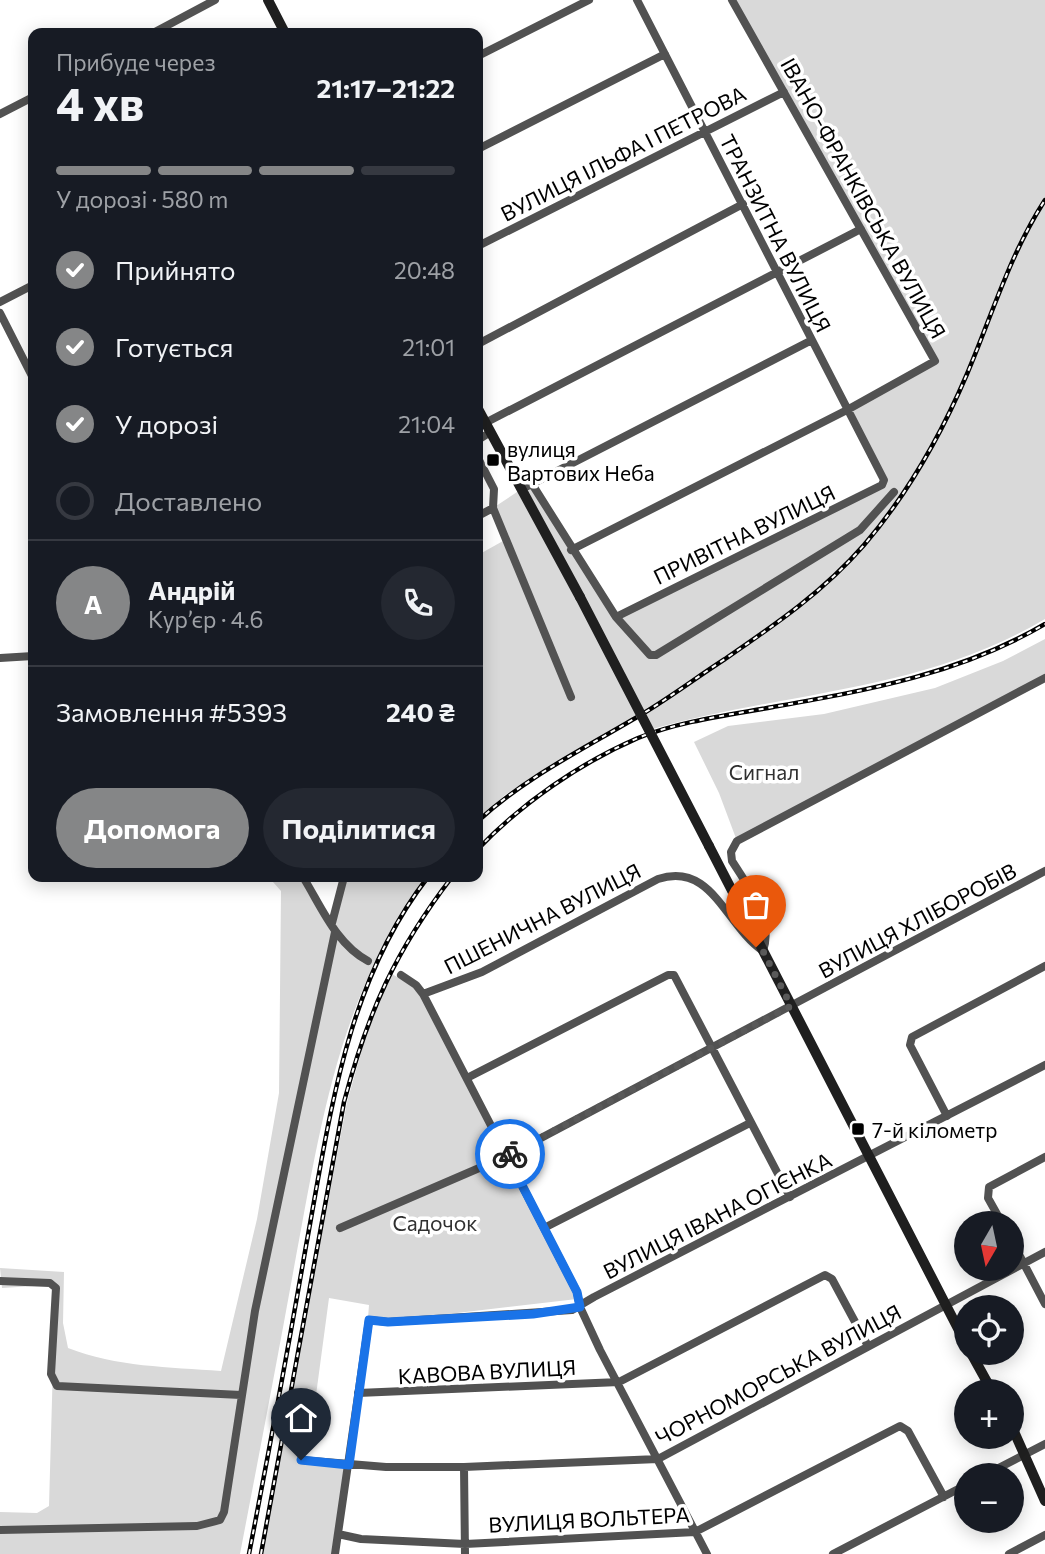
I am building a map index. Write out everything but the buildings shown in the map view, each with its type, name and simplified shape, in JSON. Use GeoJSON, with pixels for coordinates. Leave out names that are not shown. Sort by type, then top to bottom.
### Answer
{"type":"FeatureCollection","features":[{"type":"Feature","properties":{"kind":"street"},"geometry":{"type":"LineString","coordinates":[[162,28],[215,0]]}},
{"type":"Feature","properties":{"kind":"street"},"geometry":{"type":"LineString","coordinates":[[268,0],[282,28]]}},
{"type":"Feature","properties":{"kind":"street"},"geometry":{"type":"LineString","coordinates":[[483,53],[589,0]]}},
{"type":"Feature","properties":{"kind":"street","name":"ТРАНЗИТНА ВУЛИЦЯ"},"geometry":{"type":"LineString","coordinates":[[637,0],[884,480]]}},
{"type":"Feature","properties":{"kind":"street","name":"ІВАНО-ФРАНКІВСЬКА ВУЛИЦЯ"},"geometry":{"type":"LineString","coordinates":[[732,0],[935,360],[846,410]]}},
{"type":"Feature","properties":{"kind":"street"},"geometry":{"type":"LineString","coordinates":[[483,146],[665,54]]}},
{"type":"Feature","properties":{"kind":"street","name":"ВУЛИЦЯ ІЛЬФА І ПЕТРОВА"},"geometry":{"type":"LineString","coordinates":[[483,243],[784,92]]}},
{"type":"Feature","properties":{"kind":"street"},"geometry":{"type":"LineString","coordinates":[[0,114],[28,100]]}},
{"type":"Feature","properties":{"kind":"street"},"geometry":{"type":"LineString","coordinates":[[483,341],[743,204]]}},
{"type":"Feature","properties":{"kind":"street"},"geometry":{"type":"LineString","coordinates":[[483,436],[777,272],[861,229]]}},
{"type":"Feature","properties":{"kind":"street"},"geometry":{"type":"LineString","coordinates":[[0,302],[28,288]]}},
{"type":"Feature","properties":{"kind":"street"},"geometry":{"type":"LineString","coordinates":[[0,313],[28,367]]}},
{"type":"Feature","properties":{"kind":"street"},"geometry":{"type":"LineString","coordinates":[[520,490],[812,340]]}},
{"type":"Feature","properties":{"kind":"street"},"geometry":{"type":"LineString","coordinates":[[571,550],[846,410]]}},
{"type":"Feature","properties":{"kind":"street"},"geometry":{"type":"LineString","coordinates":[[483,419],[580,597],[954,1322]]}},
{"type":"Feature","properties":{"kind":"street"},"geometry":{"type":"LineString","coordinates":[[483,468],[494,489],[494,504],[571,698]]}},
{"type":"Feature","properties":{"kind":"street","name":"ПРИВІТНА ВУЛИЦЯ"},"geometry":{"type":"LineString","coordinates":[[616,617],[882,485],[884,480]]}},
{"type":"Feature","properties":{"kind":"street"},"geometry":{"type":"LineString","coordinates":[[532,484],[571,550],[616,617],[650,655],[656,655],[860,530],[894,492]]}},
{"type":"Feature","properties":{"kind":"street"},"geometry":{"type":"LineString","coordinates":[[483,512],[494,504]]}},
{"type":"Feature","properties":{"kind":"street"},"geometry":{"type":"LineString","coordinates":[[0,659],[28,656]]}},
{"type":"Feature","properties":{"kind":"street"},"geometry":{"type":"LineString","coordinates":[[763,951],[767,940],[761,913],[732,861],[731,852],[737,841],[1045,678]]}},
{"type":"Feature","properties":{"kind":"street","name":"ВУЛИЦЯ ХЛІБОРОБІВ"},"geometry":{"type":"LineString","coordinates":[[340,1228],[507,1156],[712,1050],[1045,871]]}},
{"type":"Feature","properties":{"kind":"street","name":"ПШЕНИЧНА ВУЛИЦЯ"},"geometry":{"type":"LineString","coordinates":[[422,994],[482,972],[658,879],[676,873],[700,882],[749,941],[763,951]]}},
{"type":"Feature","properties":{"kind":"street"},"geometry":{"type":"LineString","coordinates":[[306,882],[333,927],[348,946],[368,961]]}},
{"type":"Feature","properties":{"kind":"street"},"geometry":{"type":"LineString","coordinates":[[0,1530],[197,1526],[220,1520],[224,1512],[255,1311],[343,882]]}},
{"type":"Feature","properties":{"kind":"street"},"geometry":{"type":"LineString","coordinates":[[947,1116],[910,1045],[912,1037],[1045,966]]}},
{"type":"Feature","properties":{"kind":"street"},"geometry":{"type":"LineString","coordinates":[[401,975],[416,985],[422,994],[467,1078],[577,1292],[580,1307],[707,1554]]}},
{"type":"Feature","properties":{"kind":"street"},"geometry":{"type":"LineString","coordinates":[[467,1078],[668,975],[677,980],[790,1197]]}},
{"type":"Feature","properties":{"kind":"street","name":"ВУЛИЦЯ ІВАНА ОГІЄНКА"},"geometry":{"type":"LineString","coordinates":[[335,1554],[369,1320],[388,1322],[533,1314],[580,1307],[594,1297],[1045,1065]]}},
{"type":"Feature","properties":{"kind":"street"},"geometry":{"type":"LineString","coordinates":[[544,1228],[750,1123]]}},
{"type":"Feature","properties":{"kind":"street"},"geometry":{"type":"LineString","coordinates":[[995,1211],[988,1198],[989,1187],[1045,1157]]}},
{"type":"Feature","properties":{"kind":"street","name":"ЧОРНОМОРСЬКА ВУЛИЦЯ"},"geometry":{"type":"LineString","coordinates":[[1024,1263],[1045,1252]]}},
{"type":"Feature","properties":{"kind":"street"},"geometry":{"type":"LineString","coordinates":[[1024,1263],[1045,1304]]}},
{"type":"Feature","properties":{"kind":"street"},"geometry":{"type":"LineString","coordinates":[[619,1382],[825,1275],[832,1279],[867,1346]]}},
{"type":"Feature","properties":{"kind":"street"},"geometry":{"type":"LineString","coordinates":[[0,1281],[50,1283],[56,1288],[51,1374],[57,1386],[241,1395]]}},
{"type":"Feature","properties":{"kind":"street","name":"ЧОРНОМОРСЬКА ВУЛИЦЯ"},"geometry":{"type":"LineString","coordinates":[[301,1460],[349,1465],[464,1467],[658,1459],[990,1281]]}},
{"type":"Feature","properties":{"kind":"street","name":"КАВОВА ВУЛИЦЯ"},"geometry":{"type":"LineString","coordinates":[[358,1393],[619,1382]]}},
{"type":"Feature","properties":{"kind":"street","name":"ВУЛИЦЯ ВОЛЬТЕРА"},"geometry":{"type":"LineString","coordinates":[[338,1534],[360,1539],[465,1544],[695,1532],[900,1426],[908,1432],[944,1497]]}},
{"type":"Feature","properties":{"kind":"street"},"geometry":{"type":"LineString","coordinates":[[1008,1463],[1045,1444]]}},
{"type":"Feature","properties":{"kind":"street"},"geometry":{"type":"LineString","coordinates":[[1023,1449],[1045,1501]]}},
{"type":"Feature","properties":{"kind":"street"},"geometry":{"type":"LineString","coordinates":[[464,1467],[465,1554]]}},
{"type":"Feature","properties":{"kind":"street"},"geometry":{"type":"LineString","coordinates":[[833,1554],[954,1492]]}},
{"type":"Feature","properties":{"kind":"street"},"geometry":{"type":"LineString","coordinates":[[1009,1554],[1045,1535]]}},
{"type":"Feature","properties":{"kind":"green space"},"geometry":{"type":"Polygon","coordinates":[[[733,0],[1045,0],[1045,619],[998,643],[950,662],[851,688],[700,717],[649,730],[641,715],[540,772],[505,795],[483,816],[483,552],[503,541],[493,508],[520,490],[536,490],[616,617],[884,480],[847,410],[935,361],[733,0]]]}},
{"type":"Feature","properties":{"kind":"green space","name":"Сигнал"},"geometry":{"type":"Polygon","coordinates":[[[1045,639],[1045,678],[737,841],[719,793],[694,742],[728,726],[824,714],[935,688],[1003,661],[1045,639]]]}},
{"type":"Feature","properties":{"kind":"green space"},"geometry":{"type":"Polygon","coordinates":[[[273,882],[306,882],[332,923],[343,882],[425,882],[397,922],[372,968],[352,1016],[336,1066],[313,1168],[240,1554],[0,1554],[0,1512],[37,1513],[49,1506],[55,1293],[50,1285],[2,1288],[0,1268],[64,1272],[63,1323],[68,1348],[124,1363],[221,1371],[257,1219],[279,1093],[281,891],[273,882]]]}},
{"type":"Feature","properties":{"kind":"green space","name":"Садочок"},"geometry":{"type":"Polygon","coordinates":[[[392,974],[414,987],[422,997],[577,1299],[389,1321],[368,1318],[369,1305],[329,1298],[310,1440],[302,1462],[347,1467],[332,1554],[261,1554],[347,1102],[373,1011],[392,974]]]}},
{"type":"Feature","properties":{"kind":"railway"},"geometry":{"type":"LineString","coordinates":[[483,817],[533,779],[656,706],[762,633],[832,578],[864,545],[895,506],[934,442],[967,374],[1012,263],[1045,200]]}},
{"type":"Feature","properties":{"kind":"railway"},"geometry":{"type":"LineString","coordinates":[[483,844],[513,816],[573,772],[638,738],[688,723],[844,694],[913,678],[980,656],[1045,624]]}},
{"type":"Feature","properties":{"kind":"railway"},"geometry":{"type":"LineString","coordinates":[[249,1554],[333,1101],[345,1053],[377,962],[400,918],[425,882]]}},
{"type":"Feature","properties":{"kind":"railway"},"geometry":{"type":"LineString","coordinates":[[261,1554],[344,1102],[363,1039],[386,984],[414,931],[448,882]]}},
{"type":"Feature","properties":{"kind":"way so far"},"geometry":{"type":"LineString","coordinates":[[510,1154],[712,1050],[791,1006],[763,951],[756,947]]}},
{"type":"Feature","properties":{"kind":"place","name":"вулиця Вартових Неба"},"geometry":{"type":"Point","coordinates":[493,460]}},
{"type":"Feature","properties":{"kind":"place","name":"7-й кілометр"},"geometry":{"type":"Point","coordinates":[858,1129]}},
{"type":"Feature","properties":{"kind":"route"},"geometry":{"type":"LineString","coordinates":[[301,1460],[349,1465],[369,1320],[388,1322],[488,1314],[533,1314],[580,1307],[577,1292],[507,1156],[510,1154]]}}]}
